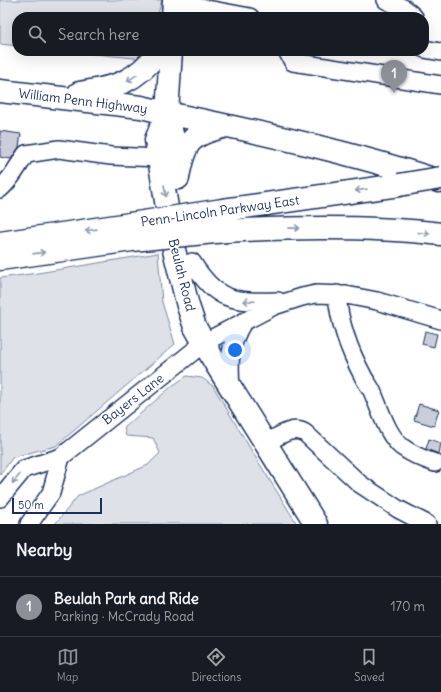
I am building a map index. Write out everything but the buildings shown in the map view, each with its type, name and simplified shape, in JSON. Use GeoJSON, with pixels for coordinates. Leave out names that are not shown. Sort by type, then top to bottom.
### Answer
{"type":"FeatureCollection","features":[{"type":"Feature","properties":{"kind":"main road"},"geometry":{"type":"LineString","coordinates":[[54,96],[97,90],[126,82],[146,67],[156,56]]}},
{"type":"Feature","properties":{"kind":"main road","name":"Beulah Road"},"geometry":{"type":"LineString","coordinates":[[171,56],[167,113],[173,138],[178,177],[200,306],[206,324],[205,342]]}},
{"type":"Feature","properties":{"kind":"main road","name":"William Penn Highway"},"geometry":{"type":"LineString","coordinates":[[0,91],[141,107],[229,125],[296,140],[360,157],[441,182]]}},
{"type":"Feature","properties":{"kind":"main road","name":"Beulah Road"},"geometry":{"type":"LineString","coordinates":[[167,113],[156,140],[174,250],[195,328],[316,524]]}},
{"type":"Feature","properties":{"kind":"main road"},"geometry":{"type":"LineString","coordinates":[[178,177],[184,151],[190,141],[202,133],[229,125]]}},
{"type":"Feature","properties":{"kind":"main road","name":"Penn-Lincoln Parkway East"},"geometry":{"type":"LineString","coordinates":[[0,243],[131,232],[225,221],[399,184],[441,178]]}},
{"type":"Feature","properties":{"kind":"main road","name":"Penn-Lincoln Parkway East"},"geometry":{"type":"LineString","coordinates":[[225,221],[333,228],[397,230],[441,234]]}},
{"type":"Feature","properties":{"kind":"main road","name":"Penn-Lincoln Parkway East"},"geometry":{"type":"LineString","coordinates":[[0,259],[131,232]]}},
{"type":"Feature","properties":{"kind":"street"},"geometry":{"type":"LineString","coordinates":[[386,0],[409,9]]}},
{"type":"Feature","properties":{"kind":"street"},"geometry":{"type":"LineString","coordinates":[[174,7],[212,12]]}},
{"type":"Feature","properties":{"kind":"street"},"geometry":{"type":"LineString","coordinates":[[429,50],[441,52]]}},
{"type":"Feature","properties":{"kind":"street"},"geometry":{"type":"LineString","coordinates":[[290,56],[293,62],[441,85]]}},
{"type":"Feature","properties":{"kind":"street"},"geometry":{"type":"LineString","coordinates":[[0,189],[10,179],[26,154],[59,149],[111,156],[159,158]]}},
{"type":"Feature","properties":{"kind":"street"},"geometry":{"type":"LineString","coordinates":[[192,262],[210,287],[230,298],[252,302],[288,301],[316,294],[337,294],[361,297],[441,320]]}},
{"type":"Feature","properties":{"kind":"street"},"geometry":{"type":"LineString","coordinates":[[337,294],[338,312],[346,337],[388,428],[401,447],[420,459],[436,462]]}},
{"type":"Feature","properties":{"kind":"street","name":"Bayers Lane"},"geometry":{"type":"LineString","coordinates":[[0,498],[24,470],[62,457],[205,342],[274,306],[288,301]]}},
{"type":"Feature","properties":{"kind":"street"},"geometry":{"type":"LineString","coordinates":[[181,361],[187,339],[188,306]]}},
{"type":"Feature","properties":{"kind":"street"},"geometry":{"type":"LineString","coordinates":[[231,388],[231,348],[243,322]]}},
{"type":"Feature","properties":{"kind":"street"},"geometry":{"type":"LineString","coordinates":[[266,443],[289,431],[300,430],[360,484],[398,509],[426,524]]}},
{"type":"Feature","properties":{"kind":"street"},"geometry":{"type":"LineString","coordinates":[[29,524],[51,493],[62,457]]}},
{"type":"Feature","properties":{"kind":"shaded area"},"geometry":{"type":"Polygon","coordinates":[[[0,0],[162,0],[158,12],[12,12],[12,45],[0,44],[0,0]]]}},
{"type":"Feature","properties":{"kind":"shaded area"},"geometry":{"type":"Polygon","coordinates":[[[114,56],[145,56],[144,59],[114,56]]]}},
{"type":"Feature","properties":{"kind":"shaded area"},"geometry":{"type":"Polygon","coordinates":[[[158,253],[162,302],[175,344],[56,446],[13,457],[0,475],[0,278],[158,253]]]}},
{"type":"Feature","properties":{"kind":"shaded area"},"geometry":{"type":"Polygon","coordinates":[[[187,376],[202,378],[213,386],[297,524],[55,524],[78,496],[148,465],[160,453],[153,438],[126,436],[124,428],[172,386],[187,376]]]}},
{"type":"Feature","properties":{"kind":"place","name":"Beulah Park and Ride"},"geometry":{"type":"Point","coordinates":[394,93]}}]}
